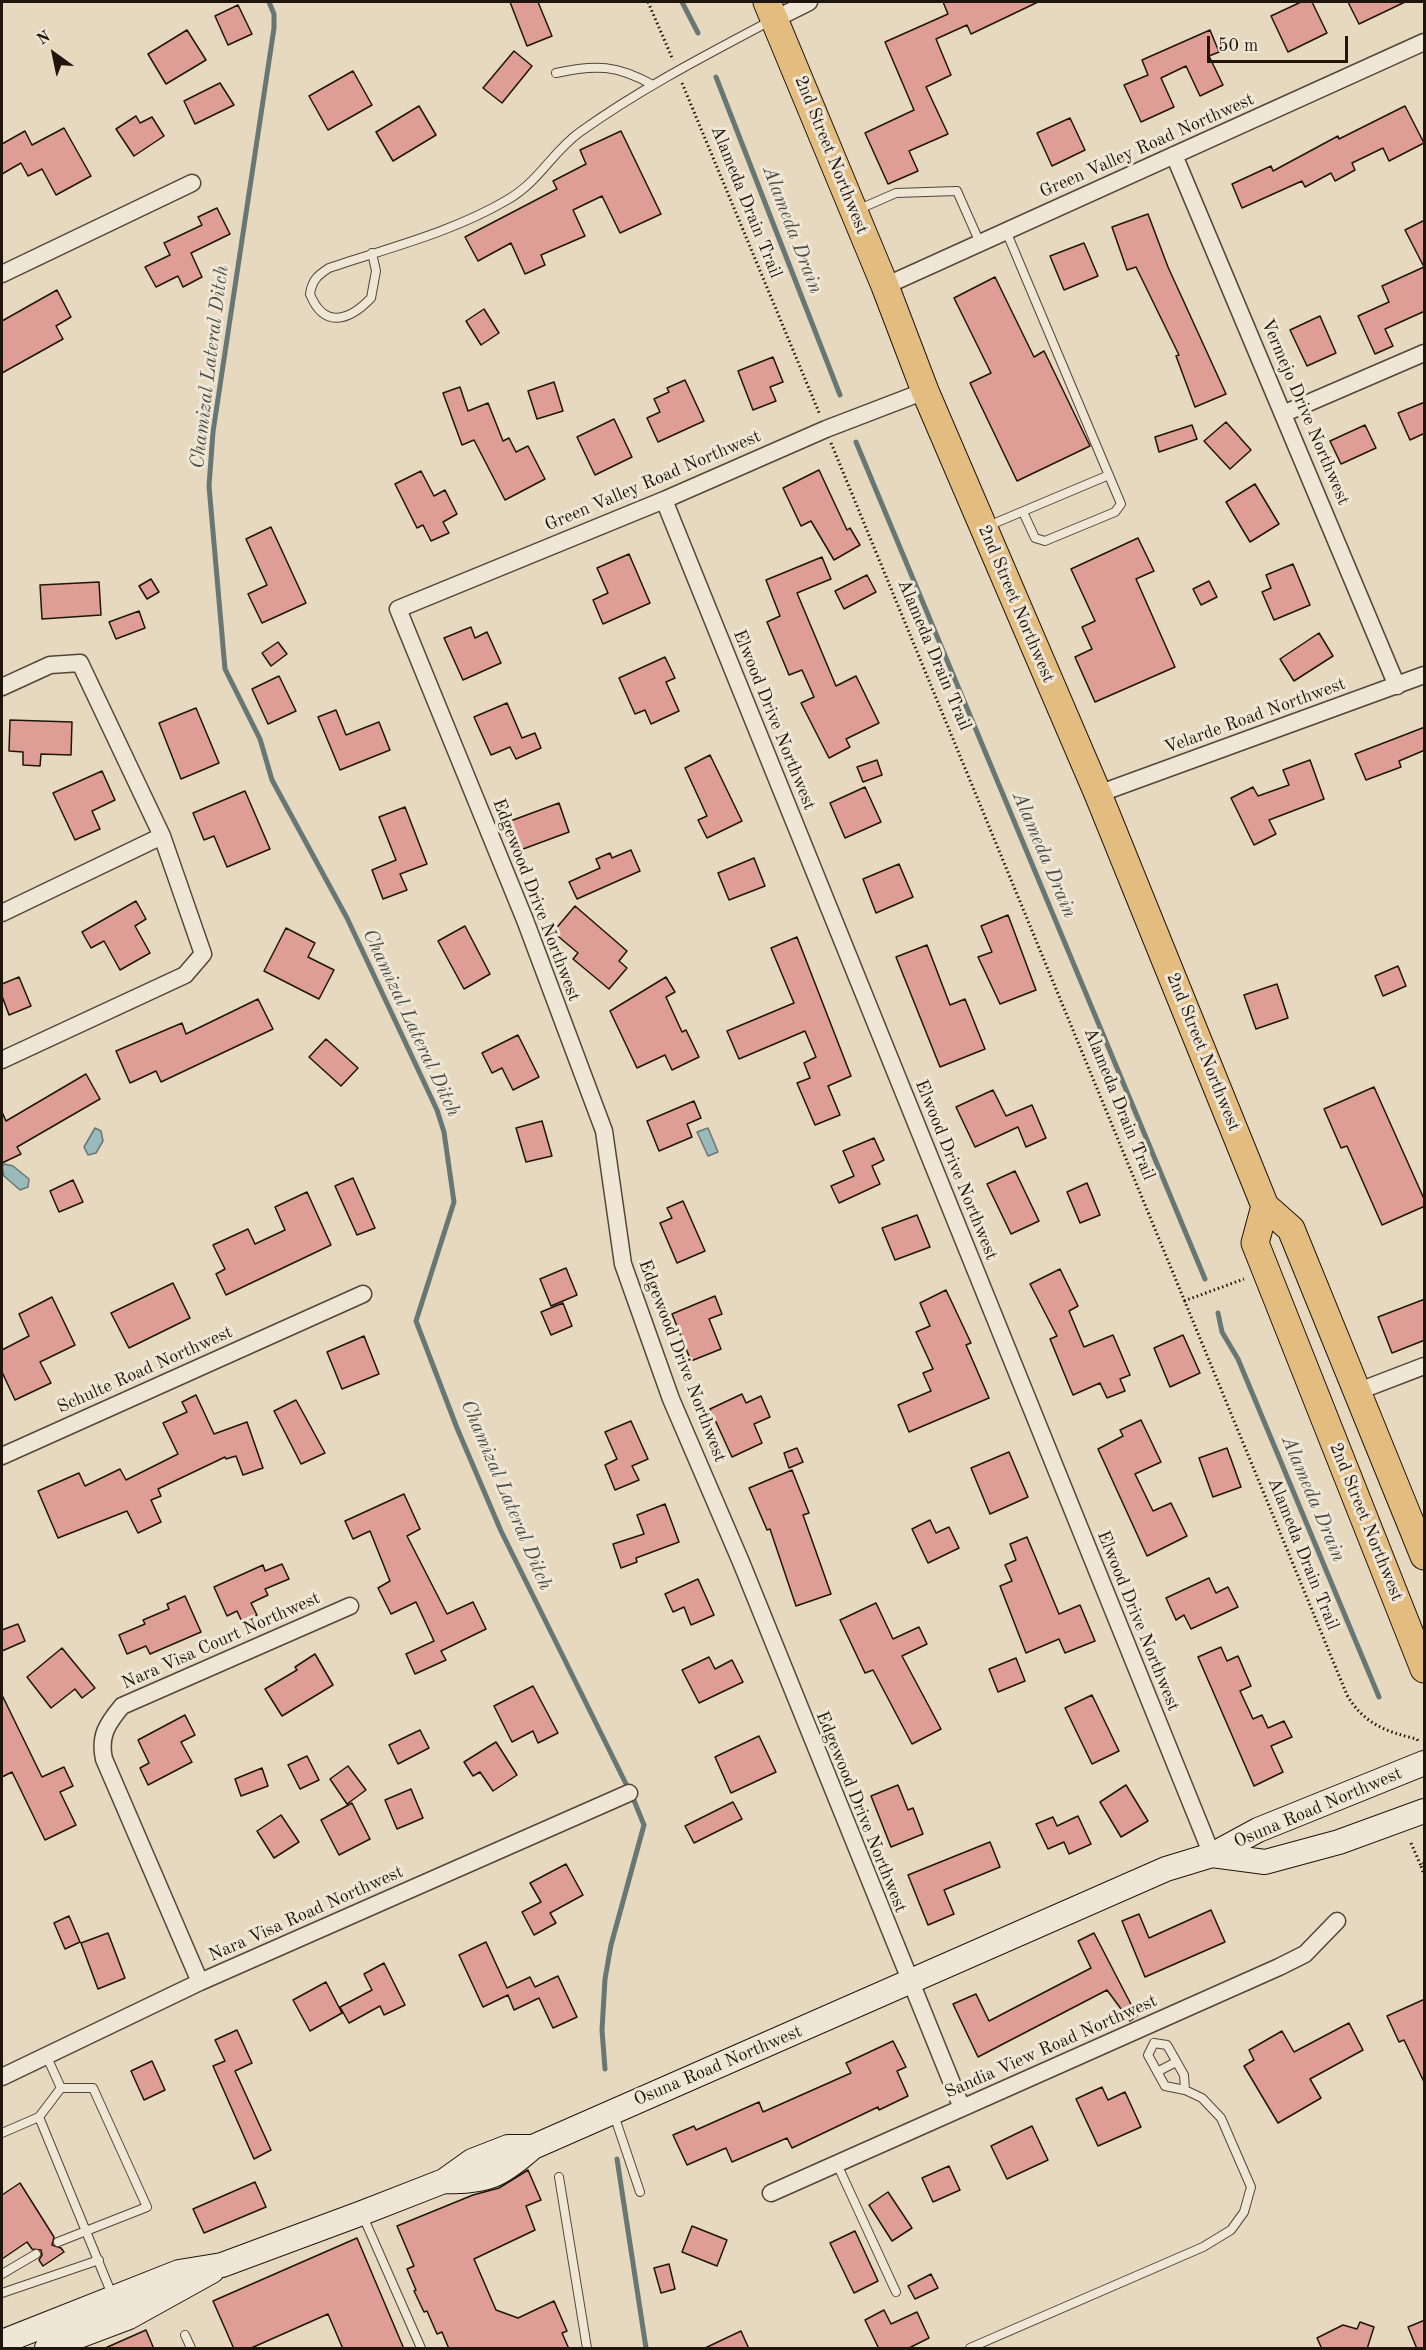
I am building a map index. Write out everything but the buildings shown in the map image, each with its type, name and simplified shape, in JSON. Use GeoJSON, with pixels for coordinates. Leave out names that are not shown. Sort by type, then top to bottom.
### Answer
{"type":"FeatureCollection","features":[{"type":"Feature","properties":{"kind":"main road","name":"2nd Street Northwest"},"geometry":{"type":"LineString","coordinates":[[771,10],[885,286],[925,391],[1098,794],[1265,1206],[1291,1228],[1425,1556]]}},
{"type":"Feature","properties":{"kind":"main road","name":"2nd Street Northwest"},"geometry":{"type":"LineString","coordinates":[[1265,1206],[1255,1243],[1425,1669]]}},
{"type":"Feature","properties":{"kind":"main road","name":"Osuna Road Northwest"},"geometry":{"type":"LineString","coordinates":[[362,2213],[444,2181],[474,2182],[510,2168],[533,2148],[612,2112],[1166,1869],[1212,1855],[1258,1830],[1425,1763]]}},
{"type":"Feature","properties":{"kind":"main road","name":"Osuna Road Northwest"},"geometry":{"type":"LineString","coordinates":[[1212,1855],[1265,1862],[1339,1842],[1425,1811]]}},
{"type":"Feature","properties":{"kind":"main road"},"geometry":{"type":"LineString","coordinates":[[2,2342],[179,2272],[222,2265],[362,2213]]}},
{"type":"Feature","properties":{"kind":"main road"},"geometry":{"type":"LineString","coordinates":[[47,2349],[129,2317],[186,2288],[222,2265]]}},
{"type":"Feature","properties":{"kind":"street"},"geometry":{"type":"LineString","coordinates":[[771,10],[809,2]]}},
{"type":"Feature","properties":{"kind":"street","name":"Green Valley Road Northwest"},"geometry":{"type":"LineString","coordinates":[[885,286],[1425,42]]}},
{"type":"Feature","properties":{"kind":"street","name":"Vermejo Drive Northwest"},"geometry":{"type":"LineString","coordinates":[[1174,155],[1285,413],[1397,686]]}},
{"type":"Feature","properties":{"kind":"street"},"geometry":{"type":"LineString","coordinates":[[2,274],[192,183]]}},
{"type":"Feature","properties":{"kind":"street"},"geometry":{"type":"LineString","coordinates":[[1285,413],[1425,353]]}},
{"type":"Feature","properties":{"kind":"street","name":"Green Valley Road Northwest"},"geometry":{"type":"LineString","coordinates":[[398,609],[664,500],[815,434],[925,391]]}},
{"type":"Feature","properties":{"kind":"street","name":"Elwood Drive Northwest"},"geometry":{"type":"LineString","coordinates":[[664,500],[1212,1855]]}},
{"type":"Feature","properties":{"kind":"street","name":"Edgewood Drive Northwest"},"geometry":{"type":"LineString","coordinates":[[398,609],[525,920],[604,1131],[623,1263],[671,1399],[741,1562],[909,1983],[962,2108]]}},
{"type":"Feature","properties":{"kind":"street"},"geometry":{"type":"LineString","coordinates":[[2,687],[50,665],[80,663],[162,836],[202,954],[185,975],[2,1060]]}},
{"type":"Feature","properties":{"kind":"street","name":"Velarde Road Northwest"},"geometry":{"type":"LineString","coordinates":[[1098,794],[1425,675]]}},
{"type":"Feature","properties":{"kind":"street"},"geometry":{"type":"LineString","coordinates":[[2,913],[162,836]]}},
{"type":"Feature","properties":{"kind":"street","name":"Schulte Road Northwest"},"geometry":{"type":"LineString","coordinates":[[2,1456],[363,1294]]}},
{"type":"Feature","properties":{"kind":"street"},"geometry":{"type":"LineString","coordinates":[[1359,1391],[1425,1366]]}},
{"type":"Feature","properties":{"kind":"street","name":"Nara Visa Court Northwest"},"geometry":{"type":"LineString","coordinates":[[200,1982],[104,1759],[101,1743],[105,1728],[122,1706],[350,1606]]}},
{"type":"Feature","properties":{"kind":"street","name":"Nara Visa Road Northwest"},"geometry":{"type":"LineString","coordinates":[[2,2077],[200,1982],[628,1793]]}},
{"type":"Feature","properties":{"kind":"street","name":"Sandia View Road Northwest"},"geometry":{"type":"LineString","coordinates":[[771,2193],[1305,1954],[1337,1921]]}},
{"type":"Feature","properties":{"kind":"lane"},"geometry":{"type":"LineString","coordinates":[[372,253],[376,271],[370,298],[349,316],[336,319],[323,314],[310,294],[312,282],[329,268],[372,253],[469,220],[507,200],[539,176],[571,139],[771,10]]}},
{"type":"Feature","properties":{"kind":"lane"},"geometry":{"type":"LineString","coordinates":[[556,73],[585,66],[628,71],[653,85]]}},
{"type":"Feature","properties":{"kind":"lane"},"geometry":{"type":"LineString","coordinates":[[854,211],[896,193],[957,191],[980,243]]}},
{"type":"Feature","properties":{"kind":"lane"},"geometry":{"type":"LineString","coordinates":[[1006,231],[1121,504],[1115,512],[1045,541],[1035,538],[1023,512]]}},
{"type":"Feature","properties":{"kind":"lane"},"geometry":{"type":"LineString","coordinates":[[984,528],[1109,475]]}},
{"type":"Feature","properties":{"kind":"lane"},"geometry":{"type":"LineString","coordinates":[[1146,2027],[1154,2043]]}},
{"type":"Feature","properties":{"kind":"lane"},"geometry":{"type":"LineString","coordinates":[[1154,2043],[1167,2045],[1184,2075],[1185,2090]]}},
{"type":"Feature","properties":{"kind":"lane"},"geometry":{"type":"LineString","coordinates":[[970,2349],[1203,2247],[1231,2229],[1244,2212],[1251,2187],[1221,2118],[1202,2098],[1185,2090],[1165,2086],[1148,2055],[1154,2043]]}},
{"type":"Feature","properties":{"kind":"lane"},"geometry":{"type":"LineString","coordinates":[[46,2055],[61,2088]]}},
{"type":"Feature","properties":{"kind":"lane"},"geometry":{"type":"LineString","coordinates":[[1157,2072],[1176,2062]]}},
{"type":"Feature","properties":{"kind":"lane"},"geometry":{"type":"LineString","coordinates":[[2,2133],[39,2117],[61,2088]]}},
{"type":"Feature","properties":{"kind":"lane"},"geometry":{"type":"LineString","coordinates":[[58,2242],[147,2207],[93,2088],[61,2088]]}},
{"type":"Feature","properties":{"kind":"lane"},"geometry":{"type":"LineString","coordinates":[[612,2112],[640,2192]]}},
{"type":"Feature","properties":{"kind":"lane"},"geometry":{"type":"LineString","coordinates":[[39,2117],[113,2299]]}},
{"type":"Feature","properties":{"kind":"lane"},"geometry":{"type":"LineString","coordinates":[[837,2164],[896,2292]]}},
{"type":"Feature","properties":{"kind":"lane"},"geometry":{"type":"LineString","coordinates":[[559,2176],[587,2349]]}},
{"type":"Feature","properties":{"kind":"lane"},"geometry":{"type":"LineString","coordinates":[[362,2213],[421,2349]]}},
{"type":"Feature","properties":{"kind":"lane"},"geometry":{"type":"LineString","coordinates":[[2,2274],[36,2254]]}},
{"type":"Feature","properties":{"kind":"lane"},"geometry":{"type":"LineString","coordinates":[[2,2293],[99,2260]]}},
{"type":"Feature","properties":{"kind":"lane"},"geometry":{"type":"LineString","coordinates":[[185,2335],[191,2349]]}},
{"type":"Feature","properties":{"kind":"path","name":"Alameda Drain Trail"},"geometry":{"type":"LineString","coordinates":[[648,2],[819,414]]}},
{"type":"Feature","properties":{"kind":"path","name":"Alameda Drain Trail"},"geometry":{"type":"LineString","coordinates":[[831,443],[1347,1695],[1365,1719],[1387,1730],[1417,1739]]}},
{"type":"Feature","properties":{"kind":"path"},"geometry":{"type":"LineString","coordinates":[[1184,1302],[1266,1270]]}},
{"type":"Feature","properties":{"kind":"path"},"geometry":{"type":"LineString","coordinates":[[1411,1843],[1423,1865],[1425,1874]]}},
{"type":"Feature","properties":{"kind":"water"},"geometry":{"type":"Polygon","coordinates":[[[95,1128],[101,1131],[103,1141],[96,1153],[88,1155],[84,1147],[95,1128]]]}},
{"type":"Feature","properties":{"kind":"water"},"geometry":{"type":"Polygon","coordinates":[[[708,1128],[718,1152],[708,1156],[697,1132],[708,1128]]]}},
{"type":"Feature","properties":{"kind":"water"},"geometry":{"type":"Polygon","coordinates":[[[4,1164],[13,1166],[29,1179],[28,1187],[20,1190],[4,1176],[2,1167],[4,1164]]]}},
{"type":"Feature","properties":{"kind":"waterway","name":"Chamizal Lateral Ditch"},"geometry":{"type":"LineString","coordinates":[[269,2],[274,14],[274,28],[213,432],[209,486],[225,669],[260,739],[272,780],[347,918],[437,1110],[444,1132],[454,1202],[416,1321],[457,1428],[501,1531],[633,1798],[644,1825],[611,1945],[605,1979],[602,2030],[605,2069]]}},
{"type":"Feature","properties":{"kind":"waterway","name":"Alameda Drain"},"geometry":{"type":"LineString","coordinates":[[682,2],[698,33]]}},
{"type":"Feature","properties":{"kind":"waterway","name":"Alameda Drain"},"geometry":{"type":"LineString","coordinates":[[716,77],[840,395]]}},
{"type":"Feature","properties":{"kind":"waterway","name":"Alameda Drain"},"geometry":{"type":"LineString","coordinates":[[856,442],[1205,1279]]}},
{"type":"Feature","properties":{"kind":"waterway","name":"Alameda Drain"},"geometry":{"type":"LineString","coordinates":[[1218,1313],[1222,1332],[1238,1359],[1379,1697]]}},
{"type":"Feature","properties":{"kind":"waterway"},"geometry":{"type":"LineString","coordinates":[[617,2159],[646,2348]]}}]}
